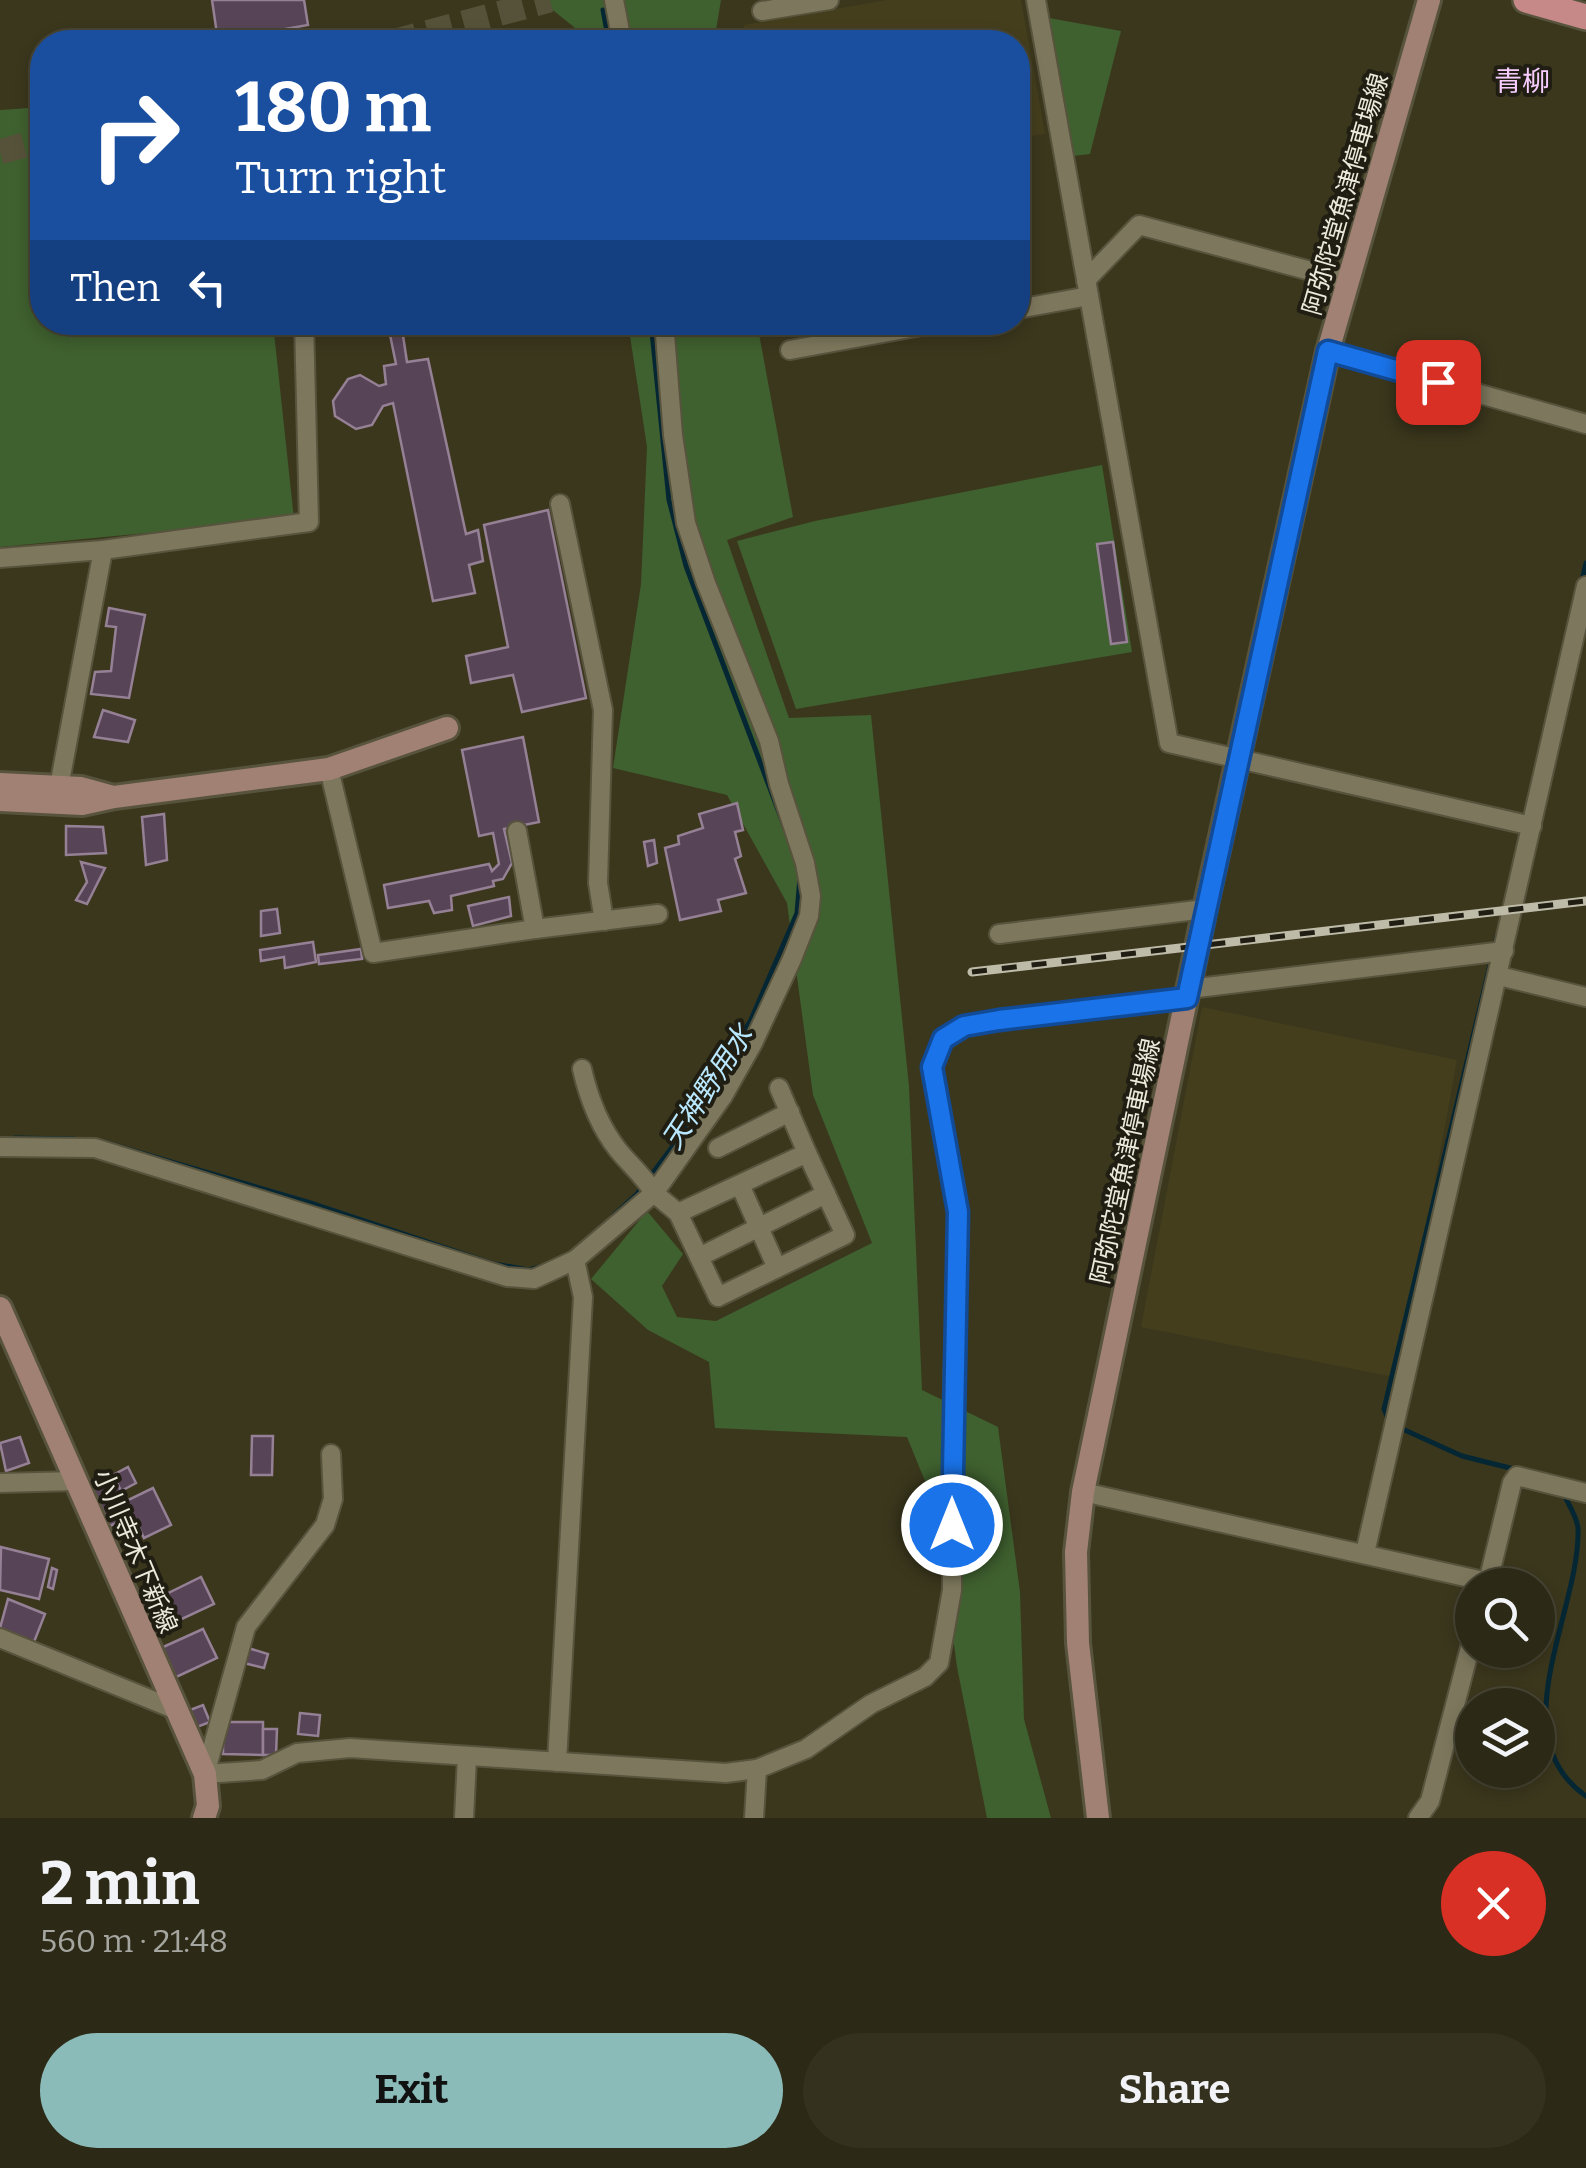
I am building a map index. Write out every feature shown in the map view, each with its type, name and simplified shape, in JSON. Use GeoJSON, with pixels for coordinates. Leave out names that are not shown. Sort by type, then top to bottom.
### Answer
{"type":"FeatureCollection","features":[{"type":"Feature","properties":{"kind":"main road","name":"阿弥陀堂魚津停車場線"},"geometry":{"type":"LineString","coordinates":[[1098,1818],[1078,1643],[1076,1552],[1083,1492],[1328,351],[1429,0]]}},
{"type":"Feature","properties":{"kind":"main road"},"geometry":{"type":"LineString","coordinates":[[1526,0],[1586,17]]}},
{"type":"Feature","properties":{"kind":"main road"},"geometry":{"type":"LineString","coordinates":[[0,800],[82,804],[329,770],[446,728]]}},
{"type":"Feature","properties":{"kind":"main road"},"geometry":{"type":"LineString","coordinates":[[0,784],[80,788],[114,797]]}},
{"type":"Feature","properties":{"kind":"main road","name":"小川寺木下新線"},"geometry":{"type":"LineString","coordinates":[[0,1308],[205,1774],[208,1806],[204,1818]]}},
{"type":"Feature","properties":{"kind":"street"},"geometry":{"type":"LineString","coordinates":[[614,0],[620,30]]}},
{"type":"Feature","properties":{"kind":"street"},"geometry":{"type":"LineString","coordinates":[[762,12],[829,0]]}},
{"type":"Feature","properties":{"kind":"street"},"geometry":{"type":"LineString","coordinates":[[1036,0],[1169,743],[1532,826]]}},
{"type":"Feature","properties":{"kind":"street"},"geometry":{"type":"LineString","coordinates":[[1030,305],[1088,288],[1139,224],[1348,281]]}},
{"type":"Feature","properties":{"kind":"street"},"geometry":{"type":"LineString","coordinates":[[0,558],[103,550],[309,522],[304,335]]}},
{"type":"Feature","properties":{"kind":"street"},"geometry":{"type":"LineString","coordinates":[[0,1148],[95,1148],[507,1277],[534,1279],[575,1260],[654,1193],[723,1096],[753,1043],[792,959],[811,896],[769,741],[686,523],[673,436],[665,335]]}},
{"type":"Feature","properties":{"kind":"street"},"geometry":{"type":"LineString","coordinates":[[790,350],[872,335]]}},
{"type":"Feature","properties":{"kind":"street"},"geometry":{"type":"LineString","coordinates":[[1328,351],[1586,424]]}},
{"type":"Feature","properties":{"kind":"street"},"geometry":{"type":"LineString","coordinates":[[560,504],[602,710],[598,883],[604,920]]}},
{"type":"Feature","properties":{"kind":"street"},"geometry":{"type":"LineString","coordinates":[[59,787],[103,550]]}},
{"type":"Feature","properties":{"kind":"street"},"geometry":{"type":"LineString","coordinates":[[1365,1553],[1586,586]]}},
{"type":"Feature","properties":{"kind":"street"},"geometry":{"type":"LineString","coordinates":[[329,770],[372,952],[658,914]]}},
{"type":"Feature","properties":{"kind":"street"},"geometry":{"type":"LineString","coordinates":[[517,831],[536,929]]}},
{"type":"Feature","properties":{"kind":"street"},"geometry":{"type":"LineString","coordinates":[[999,934],[1206,909]]}},
{"type":"Feature","properties":{"kind":"street"},"geometry":{"type":"LineString","coordinates":[[331,1454],[333,1498],[325,1525],[246,1627],[205,1774],[262,1770],[297,1753],[350,1748],[726,1773],[757,1768],[806,1749],[871,1704],[926,1676],[938,1662],[952,1590],[958,1212],[932,1067],[943,1039],[964,1026],[999,1020],[1504,951]]}},
{"type":"Feature","properties":{"kind":"street"},"geometry":{"type":"LineString","coordinates":[[1499,976],[1586,997]]}},
{"type":"Feature","properties":{"kind":"street"},"geometry":{"type":"LineString","coordinates":[[582,1069],[588,1098],[599,1122],[654,1193],[678,1213],[718,1297],[845,1235],[779,1088]]}},
{"type":"Feature","properties":{"kind":"street"},"geometry":{"type":"LineString","coordinates":[[718,1148],[790,1112]]}},
{"type":"Feature","properties":{"kind":"street"},"geometry":{"type":"LineString","coordinates":[[678,1213],[807,1153]]}},
{"type":"Feature","properties":{"kind":"street"},"geometry":{"type":"LineString","coordinates":[[740,1184],[778,1268]]}},
{"type":"Feature","properties":{"kind":"street"},"geometry":{"type":"LineString","coordinates":[[698,1257],[826,1194]]}},
{"type":"Feature","properties":{"kind":"street"},"geometry":{"type":"LineString","coordinates":[[558,1762],[583,1297],[575,1260]]}},
{"type":"Feature","properties":{"kind":"street"},"geometry":{"type":"LineString","coordinates":[[1491,1568],[1517,1476],[1586,1493]]}},
{"type":"Feature","properties":{"kind":"street"},"geometry":{"type":"LineString","coordinates":[[0,1483],[75,1481]]}},
{"type":"Feature","properties":{"kind":"street"},"geometry":{"type":"LineString","coordinates":[[1083,1492],[1455,1576]]}},
{"type":"Feature","properties":{"kind":"street"},"geometry":{"type":"LineString","coordinates":[[0,1638],[174,1708]]}},
{"type":"Feature","properties":{"kind":"street"},"geometry":{"type":"LineString","coordinates":[[1418,1818],[1430,1801],[1465,1668]]}},
{"type":"Feature","properties":{"kind":"street"},"geometry":{"type":"LineString","coordinates":[[464,1818],[467,1757]]}},
{"type":"Feature","properties":{"kind":"street"},"geometry":{"type":"LineString","coordinates":[[754,1818],[757,1768]]}},
{"type":"Feature","properties":{"kind":"shaded area"},"geometry":{"type":"Polygon","coordinates":[[[887,0],[1021,0],[1026,30],[744,30],[744,25],[887,0]]]}},
{"type":"Feature","properties":{"kind":"shaded area"},"geometry":{"type":"Polygon","coordinates":[[[1030,50],[1045,134],[1030,136],[1030,50]]]}},
{"type":"Feature","properties":{"kind":"shaded area"},"geometry":{"type":"Polygon","coordinates":[[[1202,1007],[1457,1060],[1399,1378],[1141,1327],[1202,1007]]]}},
{"type":"Feature","properties":{"kind":"green space"},"geometry":{"type":"Polygon","coordinates":[[[540,0],[721,0],[716,30],[574,27],[540,0]]]}},
{"type":"Feature","properties":{"kind":"green space"},"geometry":{"type":"Polygon","coordinates":[[[1049,18],[1121,31],[1090,154],[1073,156],[1049,18]]]}},
{"type":"Feature","properties":{"kind":"green space"},"geometry":{"type":"Polygon","coordinates":[[[30,108],[30,335],[274,335],[294,519],[0,547],[0,110],[30,108]]]}},
{"type":"Feature","properties":{"kind":"green space"},"geometry":{"type":"Polygon","coordinates":[[[630,335],[759,335],[793,517],[727,540],[789,718],[871,715],[909,1086],[922,1390],[998,1427],[1020,1592],[1024,1719],[1051,1818],[987,1818],[957,1667],[936,1508],[907,1437],[715,1428],[709,1362],[648,1330],[591,1279],[647,1211],[683,1254],[662,1286],[677,1317],[716,1321],[872,1243],[813,1095],[787,903],[727,795],[613,768],[641,584],[647,447],[630,335]]]}},
{"type":"Feature","properties":{"kind":"green space"},"geometry":{"type":"Polygon","coordinates":[[[1102,465],[1132,652],[796,709],[737,541],[815,521],[1102,465]]]}},
{"type":"Feature","properties":{"kind":"building"},"geometry":{"type":"Polygon","coordinates":[[[212,0],[304,0],[308,25],[280,30],[216,30],[212,0]]]}},
{"type":"Feature","properties":{"kind":"building"},"geometry":{"type":"Polygon","coordinates":[[[390,335],[403,335],[407,362],[428,359],[466,534],[478,530],[483,561],[469,565],[475,593],[433,601],[393,403],[383,406],[372,425],[356,429],[335,416],[333,401],[348,379],[360,375],[379,386],[386,384],[384,366],[396,364],[390,335]]]}},
{"type":"Feature","properties":{"kind":"building"},"geometry":{"type":"Polygon","coordinates":[[[548,510],[586,698],[522,712],[513,675],[471,683],[466,656],[508,647],[484,525],[548,510]]]}},
{"type":"Feature","properties":{"kind":"building"},"geometry":{"type":"Polygon","coordinates":[[[1113,542],[1127,642],[1111,644],[1097,544],[1113,542]]]}},
{"type":"Feature","properties":{"kind":"building"},"geometry":{"type":"Polygon","coordinates":[[[109,608],[145,615],[129,698],[91,694],[95,672],[111,671],[116,627],[106,626],[109,608]]]}},
{"type":"Feature","properties":{"kind":"building"},"geometry":{"type":"Polygon","coordinates":[[[103,710],[135,720],[128,742],[94,737],[103,710]]]}},
{"type":"Feature","properties":{"kind":"building"},"geometry":{"type":"Polygon","coordinates":[[[523,737],[539,822],[504,829],[512,863],[503,879],[493,881],[494,886],[451,896],[452,910],[434,913],[429,901],[388,908],[384,885],[489,864],[492,871],[499,864],[493,833],[479,836],[462,750],[523,737]]]}},
{"type":"Feature","properties":{"kind":"building"},"geometry":{"type":"Polygon","coordinates":[[[737,803],[743,830],[735,832],[741,856],[735,859],[746,893],[718,900],[721,911],[680,920],[665,848],[679,844],[678,836],[703,828],[699,814],[737,803]]]}},
{"type":"Feature","properties":{"kind":"building"},"geometry":{"type":"Polygon","coordinates":[[[164,814],[167,860],[146,865],[142,817],[164,814]]]}},
{"type":"Feature","properties":{"kind":"building"},"geometry":{"type":"Polygon","coordinates":[[[66,826],[103,827],[106,853],[66,855],[66,826]]]}},
{"type":"Feature","properties":{"kind":"building"},"geometry":{"type":"Polygon","coordinates":[[[654,840],[657,863],[648,866],[644,842],[654,840]]]}},
{"type":"Feature","properties":{"kind":"building"},"geometry":{"type":"Polygon","coordinates":[[[81,862],[105,868],[87,904],[76,900],[87,882],[81,862]]]}},
{"type":"Feature","properties":{"kind":"building"},"geometry":{"type":"Polygon","coordinates":[[[509,897],[511,916],[473,926],[468,906],[509,897]]]}},
{"type":"Feature","properties":{"kind":"building"},"geometry":{"type":"Polygon","coordinates":[[[277,909],[280,933],[261,936],[261,911],[277,909]]]}},
{"type":"Feature","properties":{"kind":"building"},"geometry":{"type":"Polygon","coordinates":[[[313,942],[316,962],[285,968],[284,957],[261,961],[260,950],[313,942]]]}},
{"type":"Feature","properties":{"kind":"building"},"geometry":{"type":"Polygon","coordinates":[[[361,949],[362,959],[319,964],[318,955],[361,949]]]}},
{"type":"Feature","properties":{"kind":"building"},"geometry":{"type":"Polygon","coordinates":[[[252,1436],[273,1436],[272,1475],[251,1475],[252,1436]]]}},
{"type":"Feature","properties":{"kind":"building"},"geometry":{"type":"Polygon","coordinates":[[[20,1437],[29,1463],[6,1471],[0,1443],[20,1437]]]}},
{"type":"Feature","properties":{"kind":"building"},"geometry":{"type":"Polygon","coordinates":[[[128,1467],[136,1483],[121,1491],[113,1475],[128,1467]]]}},
{"type":"Feature","properties":{"kind":"building"},"geometry":{"type":"Polygon","coordinates":[[[113,1475],[133,1515],[110,1526],[91,1485],[113,1475]]]}},
{"type":"Feature","properties":{"kind":"building"},"geometry":{"type":"Polygon","coordinates":[[[153,1488],[171,1525],[144,1538],[126,1501],[153,1488]]]}},
{"type":"Feature","properties":{"kind":"building"},"geometry":{"type":"Polygon","coordinates":[[[1,1547],[49,1559],[39,1599],[0,1590],[1,1547]]]}},
{"type":"Feature","properties":{"kind":"building"},"geometry":{"type":"Polygon","coordinates":[[[52,1568],[57,1570],[53,1589],[48,1587],[52,1568]]]}},
{"type":"Feature","properties":{"kind":"building"},"geometry":{"type":"Polygon","coordinates":[[[201,1577],[214,1604],[156,1631],[144,1605],[201,1577]]]}},
{"type":"Feature","properties":{"kind":"building"},"geometry":{"type":"Polygon","coordinates":[[[8,1599],[45,1614],[34,1642],[0,1628],[8,1599]]]}},
{"type":"Feature","properties":{"kind":"building"},"geometry":{"type":"Polygon","coordinates":[[[203,1629],[217,1658],[174,1678],[161,1648],[203,1629]]]}},
{"type":"Feature","properties":{"kind":"building"},"geometry":{"type":"Polygon","coordinates":[[[248,1648],[268,1654],[264,1668],[244,1663],[248,1648]]]}},
{"type":"Feature","properties":{"kind":"building"},"geometry":{"type":"Polygon","coordinates":[[[203,1705],[210,1722],[197,1727],[190,1710],[203,1705]]]}},
{"type":"Feature","properties":{"kind":"building"},"geometry":{"type":"Polygon","coordinates":[[[300,1713],[320,1715],[318,1736],[298,1734],[300,1713]]]}},
{"type":"Feature","properties":{"kind":"building"},"geometry":{"type":"Polygon","coordinates":[[[223,1722],[263,1722],[263,1755],[223,1754],[223,1722]]]}},
{"type":"Feature","properties":{"kind":"building"},"geometry":{"type":"Polygon","coordinates":[[[263,1729],[277,1729],[276,1755],[263,1755],[263,1729]]]}},
{"type":"Feature","properties":{"kind":"waterway","name":"天神野用水"},"geometry":{"type":"LineString","coordinates":[[603,10],[607,30]]}},
{"type":"Feature","properties":{"kind":"waterway","name":"天神野用水"},"geometry":{"type":"LineString","coordinates":[[652,335],[669,500],[686,566],[785,828]]}},
{"type":"Feature","properties":{"kind":"waterway"},"geometry":{"type":"LineString","coordinates":[[1581,585],[1586,563]]}},
{"type":"Feature","properties":{"kind":"waterway","name":"天神野用水"},"geometry":{"type":"LineString","coordinates":[[613,1216],[637,1194],[682,1134],[715,1073],[750,1022],[797,913],[800,877]]}},
{"type":"Feature","properties":{"kind":"waterway"},"geometry":{"type":"LineString","coordinates":[[1389,1421],[1384,1409],[1497,936]]}},
{"type":"Feature","properties":{"kind":"waterway","name":"天神野用水"},"geometry":{"type":"LineString","coordinates":[[15,1138],[74,1139]]}},
{"type":"Feature","properties":{"kind":"waterway","name":"天神野用水"},"geometry":{"type":"LineString","coordinates":[[100,1141],[314,1204],[494,1264],[529,1270],[540,1267]]}},
{"type":"Feature","properties":{"kind":"waterway"},"geometry":{"type":"LineString","coordinates":[[1398,1427],[1462,1456],[1518,1470]]}},
{"type":"Feature","properties":{"kind":"waterway"},"geometry":{"type":"LineString","coordinates":[[1563,1493],[1578,1528],[1576,1561],[1550,1670],[1548,1740],[1561,1771],[1586,1796]]}},
{"type":"Feature","properties":{"kind":"tunnel"},"geometry":{"type":"LineString","coordinates":[[437,30],[550,0]]}},
{"type":"Feature","properties":{"kind":"tunnel"},"geometry":{"type":"LineString","coordinates":[[0,152],[30,143]]}},
{"type":"Feature","properties":{"kind":"railway"},"geometry":{"type":"LineString","coordinates":[[972,972],[1586,901]]}},
{"type":"Feature","properties":{"kind":"district","name":"青柳"},"geometry":{"type":"Point","coordinates":[1522,81]}},
{"type":"Feature","properties":{"kind":"route"},"geometry":{"type":"LineString","coordinates":[[952,1525],[958,1212],[932,1067],[943,1039],[964,1026],[999,1020],[1187,998],[1328,351],[1438,382]]}}]}
